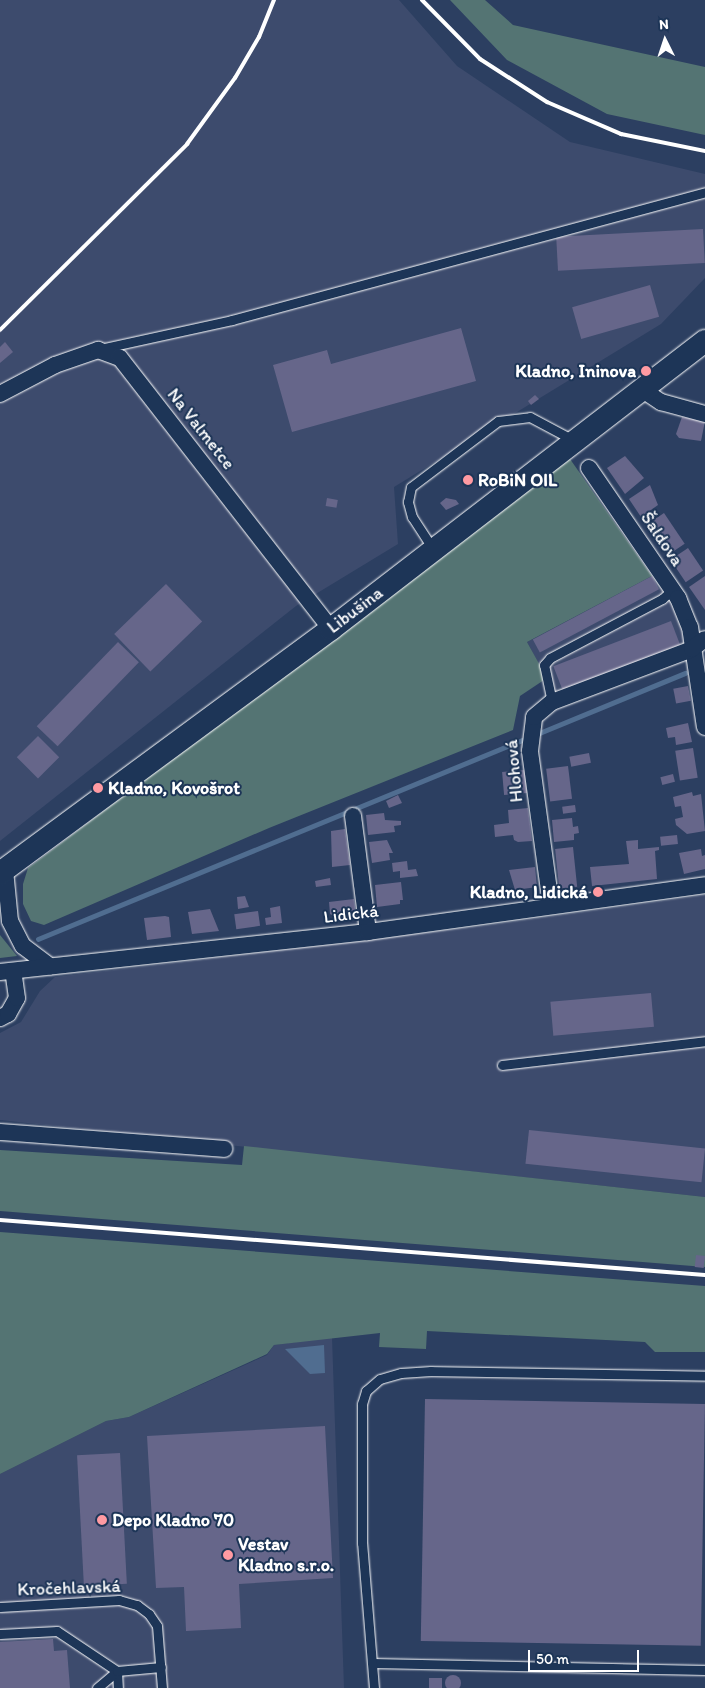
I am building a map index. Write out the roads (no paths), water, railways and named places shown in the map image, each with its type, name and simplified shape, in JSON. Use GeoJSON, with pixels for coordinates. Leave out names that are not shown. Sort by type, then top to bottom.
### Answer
{"type":"FeatureCollection","features":[{"type":"Feature","properties":{"kind":"main road","name":"Libušina"},"geometry":{"type":"LineString","coordinates":[[2,871],[331,629],[573,440],[643,390],[705,341]]}},
{"type":"Feature","properties":{"kind":"street"},"geometry":{"type":"LineString","coordinates":[[0,394],[55,365],[98,350]]}},
{"type":"Feature","properties":{"kind":"street","name":"Na Valmetce"},"geometry":{"type":"LineString","coordinates":[[98,350],[120,358],[331,629]]}},
{"type":"Feature","properties":{"kind":"street"},"geometry":{"type":"LineString","coordinates":[[643,390],[661,402],[705,414]]}},
{"type":"Feature","properties":{"kind":"street","name":"Šaldova"},"geometry":{"type":"LineString","coordinates":[[590,468],[672,590],[698,644],[705,728]]}},
{"type":"Feature","properties":{"kind":"street","name":"Hlohová"},"geometry":{"type":"LineString","coordinates":[[551,905],[530,735],[540,709],[552,702],[698,644]]}},
{"type":"Feature","properties":{"kind":"street"},"geometry":{"type":"LineString","coordinates":[[353,816],[368,932]]}},
{"type":"Feature","properties":{"kind":"street"},"geometry":{"type":"LineString","coordinates":[[2,871],[10,921],[23,946],[50,966]]}},
{"type":"Feature","properties":{"kind":"street","name":"Lidická"},"geometry":{"type":"LineString","coordinates":[[7,972],[368,932],[705,885]]}},
{"type":"Feature","properties":{"kind":"street"},"geometry":{"type":"LineString","coordinates":[[0,1018],[8,1014],[17,998],[7,972]]}},
{"type":"Feature","properties":{"kind":"street"},"geometry":{"type":"LineString","coordinates":[[0,1132],[224,1149]]}},
{"type":"Feature","properties":{"kind":"lane"},"geometry":{"type":"LineString","coordinates":[[98,350],[232,320],[705,192]]}},
{"type":"Feature","properties":{"kind":"lane"},"geometry":{"type":"LineString","coordinates":[[434,550],[412,516],[408,502],[411,486],[498,421],[530,417],[573,440]]}},
{"type":"Feature","properties":{"kind":"lane"},"geometry":{"type":"LineString","coordinates":[[552,702],[544,665],[550,658],[662,599],[672,590]]}},
{"type":"Feature","properties":{"kind":"lane"},"geometry":{"type":"LineString","coordinates":[[502,1065],[705,1041]]}},
{"type":"Feature","properties":{"kind":"lane"},"geometry":{"type":"LineString","coordinates":[[374,1688],[362,1543],[362,1404],[366,1391],[380,1379],[402,1372],[705,1376]]}},
{"type":"Feature","properties":{"kind":"lane","name":"Kročehlavská"},"geometry":{"type":"LineString","coordinates":[[0,1606],[119,1600],[131,1603],[146,1611],[155,1621],[162,1688]]}},
{"type":"Feature","properties":{"kind":"lane"},"geometry":{"type":"LineString","coordinates":[[0,1634],[57,1631],[117,1671]]}},
{"type":"Feature","properties":{"kind":"lane"},"geometry":{"type":"LineString","coordinates":[[373,1663],[705,1670]]}},
{"type":"Feature","properties":{"kind":"lane"},"geometry":{"type":"LineString","coordinates":[[96,1688],[117,1671],[161,1668]]}},
{"type":"Feature","properties":{"kind":"lane"},"geometry":{"type":"LineString","coordinates":[[117,1671],[118,1688]]}},
{"type":"Feature","properties":{"kind":"waterway"},"geometry":{"type":"LineString","coordinates":[[537,734],[685,673]]}},
{"type":"Feature","properties":{"kind":"waterway"},"geometry":{"type":"LineString","coordinates":[[38,939],[527,738]]}},
{"type":"Feature","properties":{"kind":"railway"},"geometry":{"type":"LineString","coordinates":[[0,330],[187,144],[235,78],[259,37],[274,0]]}},
{"type":"Feature","properties":{"kind":"railway"},"geometry":{"type":"LineString","coordinates":[[422,0],[480,59],[547,102],[621,134],[705,151]]}},
{"type":"Feature","properties":{"kind":"railway"},"geometry":{"type":"LineString","coordinates":[[0,1220],[705,1275]]}},
{"type":"Feature","properties":{"kind":"place","name":"Kladno, Ininova"},"geometry":{"type":"Point","coordinates":[646,371]}},
{"type":"Feature","properties":{"kind":"place","name":"RoBiN OIL"},"geometry":{"type":"Point","coordinates":[468,480]}},
{"type":"Feature","properties":{"kind":"place","name":"Kladno, Kovošrot"},"geometry":{"type":"Point","coordinates":[98,788]}},
{"type":"Feature","properties":{"kind":"place","name":"Kladno, Lidická"},"geometry":{"type":"Point","coordinates":[598,892]}},
{"type":"Feature","properties":{"kind":"place","name":"Depo Kladno 70"},"geometry":{"type":"Point","coordinates":[102,1520]}},
{"type":"Feature","properties":{"kind":"place","name":"Vestav Kladno s.r.o."},"geometry":{"type":"Point","coordinates":[228,1555]}}]}
